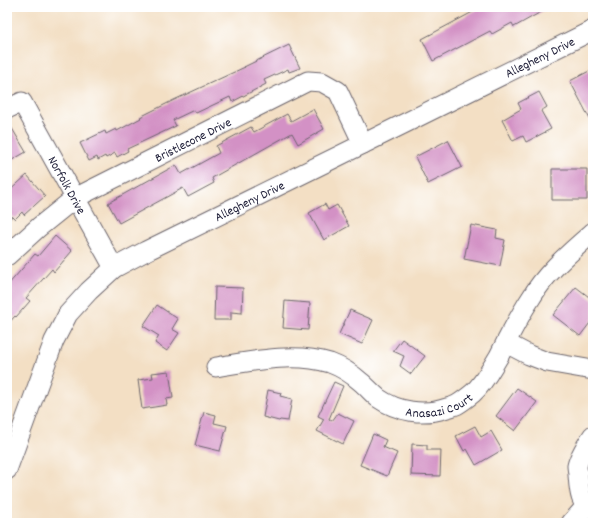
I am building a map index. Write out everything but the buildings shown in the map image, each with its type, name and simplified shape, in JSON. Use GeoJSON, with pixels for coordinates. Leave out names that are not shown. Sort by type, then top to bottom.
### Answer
{"type":"FeatureCollection","features":[{"type":"Feature","properties":{"kind":"street","name":"Allegheny Drive"},"geometry":{"type":"LineString","coordinates":[[7,470],[54,341],[68,314],[114,268],[593,30]]}},
{"type":"Feature","properties":{"kind":"street","name":"Bristlecone Drive"},"geometry":{"type":"LineString","coordinates":[[7,256],[38,227],[75,198],[308,81],[322,82],[338,91],[363,144]]}},
{"type":"Feature","properties":{"kind":"street","name":"Norfolk Drive"},"geometry":{"type":"LineString","coordinates":[[14,106],[75,198],[114,268]]}},
{"type":"Feature","properties":{"kind":"street","name":"Anasazi Court"},"geometry":{"type":"LineString","coordinates":[[216,367],[258,360],[297,358],[316,360],[346,371],[390,406],[404,410],[422,412],[440,410],[457,404],[474,392],[487,377],[531,297],[547,276],[561,260],[593,232]]}},
{"type":"Feature","properties":{"kind":"street"},"geometry":{"type":"LineString","coordinates":[[506,343],[529,355],[547,362],[593,370]]}},
{"type":"Feature","properties":{"kind":"street"},"geometry":{"type":"LineString","coordinates":[[571,523],[589,508],[582,499],[579,489],[577,465],[586,445],[593,435]]}}]}
